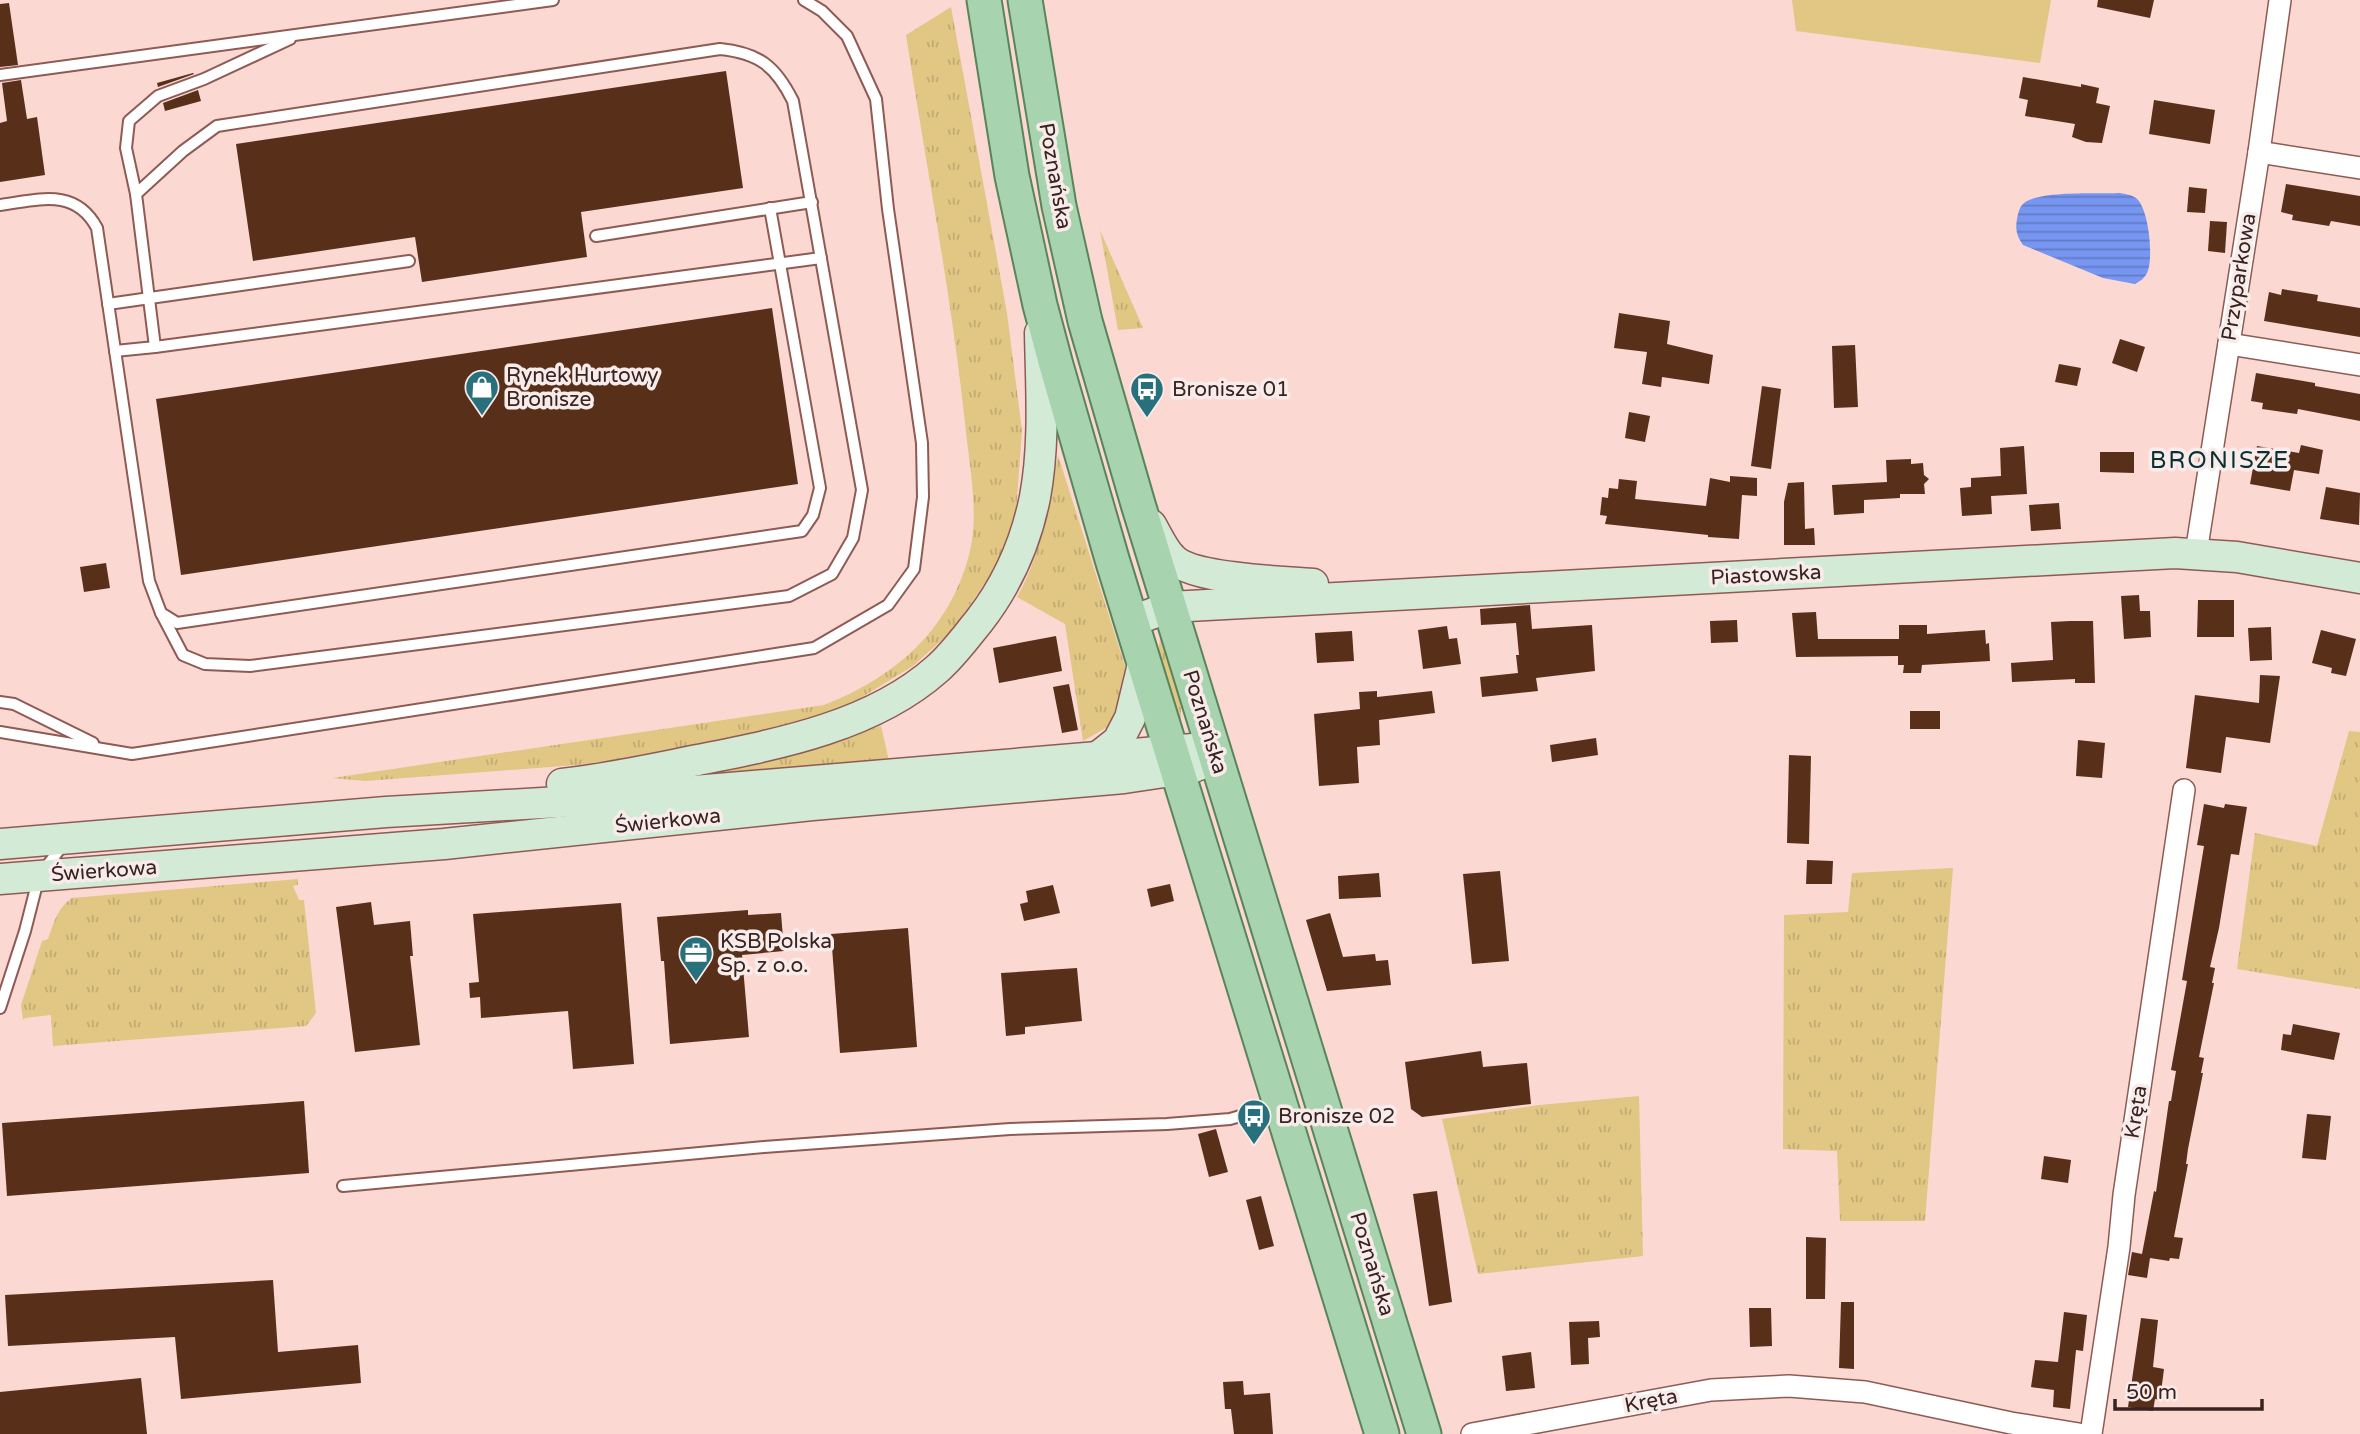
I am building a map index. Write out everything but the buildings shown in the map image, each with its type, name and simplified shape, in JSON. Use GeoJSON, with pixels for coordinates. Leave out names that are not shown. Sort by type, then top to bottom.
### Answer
{"type":"FeatureCollection","features":[{"type":"Feature","properties":{"kind":"main road","name":"Poznańska"},"geometry":{"type":"LineString","coordinates":[[984,0],[1012,176],[1040,304],[1132,621],[1382,1434]]}},
{"type":"Feature","properties":{"kind":"main road","name":"Poznańska"},"geometry":{"type":"LineString","coordinates":[[1025,0],[1059,206],[1085,321],[1138,504],[1424,1434]]}},
{"type":"Feature","properties":{"kind":"street","name":"Przyparkowa"},"geometry":{"type":"LineString","coordinates":[[2196,553],[2280,0]]}},
{"type":"Feature","properties":{"kind":"street"},"geometry":{"type":"LineString","coordinates":[[2259,152],[2360,168]]}},
{"type":"Feature","properties":{"kind":"street"},"geometry":{"type":"LineString","coordinates":[[386,812],[446,797],[574,783],[760,748],[842,723],[875,709],[908,691],[937,669],[963,642],[987,610],[1009,575],[1024,537],[1040,460],[1040,304]]}},
{"type":"Feature","properties":{"kind":"street"},"geometry":{"type":"LineString","coordinates":[[2229,344],[2360,365]]}},
{"type":"Feature","properties":{"kind":"street"},"geometry":{"type":"LineString","coordinates":[[1138,504],[1171,558],[1188,569],[1242,578],[1428,593]]}},
{"type":"Feature","properties":{"kind":"street","name":"Piastowska"},"geometry":{"type":"LineString","coordinates":[[1132,621],[1170,607],[2196,553],[2284,564],[2360,578]]}},
{"type":"Feature","properties":{"kind":"street"},"geometry":{"type":"LineString","coordinates":[[1099,756],[1118,741],[1130,718],[1144,660]]}},
{"type":"Feature","properties":{"kind":"street","name":"Świerkowa"},"geometry":{"type":"LineString","coordinates":[[0,845],[386,812],[576,801],[1099,756],[1200,764],[1214,751]]}},
{"type":"Feature","properties":{"kind":"street","name":"Świerkowa"},"geometry":{"type":"LineString","coordinates":[[0,879],[448,844],[812,805],[1124,778],[1175,760]]}},
{"type":"Feature","properties":{"kind":"street","name":"Kręta"},"geometry":{"type":"LineString","coordinates":[[2091,1434],[2184,790]]}},
{"type":"Feature","properties":{"kind":"street","name":"Kręta"},"geometry":{"type":"LineString","coordinates":[[1472,1434],[1710,1390],[1789,1386],[1866,1392],[2011,1423],[2079,1434]]}},
{"type":"Feature","properties":{"kind":"lane"},"geometry":{"type":"LineString","coordinates":[[0,75],[553,0]]}},
{"type":"Feature","properties":{"kind":"lane"},"geometry":{"type":"LineString","coordinates":[[0,732],[132,754],[814,648],[888,605],[914,569],[923,497],[922,443],[888,209],[876,99],[847,36],[822,11],[804,0]]}},
{"type":"Feature","properties":{"kind":"lane"},"geometry":{"type":"LineString","coordinates":[[155,346],[136,194],[126,148],[129,121],[158,96],[204,79],[302,33]]}},
{"type":"Feature","properties":{"kind":"lane"},"geometry":{"type":"LineString","coordinates":[[0,205],[52,198],[66,201],[86,211],[100,234],[149,581],[161,613],[183,656],[205,664],[250,666],[789,596],[832,574],[853,538],[862,490],[793,101],[781,77],[761,61],[738,51],[720,49],[217,126],[183,151],[136,194]]}},
{"type":"Feature","properties":{"kind":"lane"},"geometry":{"type":"LineString","coordinates":[[596,236],[812,202]]}},
{"type":"Feature","properties":{"kind":"lane"},"geometry":{"type":"LineString","coordinates":[[161,613],[177,623],[802,531],[813,515],[820,488],[770,208]]}},
{"type":"Feature","properties":{"kind":"lane"},"geometry":{"type":"LineString","coordinates":[[115,351],[821,257]]}},
{"type":"Feature","properties":{"kind":"lane"},"geometry":{"type":"LineString","coordinates":[[108,304],[409,261]]}},
{"type":"Feature","properties":{"kind":"lane"},"geometry":{"type":"LineString","coordinates":[[0,702],[14,704],[103,748]]}},
{"type":"Feature","properties":{"kind":"lane"},"geometry":{"type":"LineString","coordinates":[[0,1008],[25,932],[38,876],[66,840]]}},
{"type":"Feature","properties":{"kind":"lane"},"geometry":{"type":"LineString","coordinates":[[343,1186],[764,1147],[1010,1129],[1217,1120],[1238,1117],[1279,1099]]}},
{"type":"Feature","properties":{"kind":"green space"},"geometry":{"type":"Polygon","coordinates":[[[1792,0],[2051,0],[2040,63],[1796,31],[1792,0]]]}},
{"type":"Feature","properties":{"kind":"green space"},"geometry":{"type":"Polygon","coordinates":[[[951,7],[1007,313],[1022,431],[1015,525],[991,574],[953,630],[913,666],[854,702],[752,734],[603,763],[365,781],[332,778],[824,705],[850,694],[896,665],[916,648],[933,628],[948,607],[960,582],[972,539],[974,506],[953,326],[906,35],[951,7]]]}},
{"type":"Feature","properties":{"kind":"green space"},"geometry":{"type":"Polygon","coordinates":[[[1100,230],[1143,328],[1118,330],[1100,230]]]}},
{"type":"Feature","properties":{"kind":"green space"},"geometry":{"type":"Polygon","coordinates":[[[1058,455],[1130,682],[1120,720],[1083,741],[1065,624],[1017,597],[1038,547],[1058,455]]]}},
{"type":"Feature","properties":{"kind":"green space"},"geometry":{"type":"Polygon","coordinates":[[[1160,638],[1180,697],[1179,733],[1158,655],[1160,638]]]}},
{"type":"Feature","properties":{"kind":"green space"},"geometry":{"type":"Polygon","coordinates":[[[881,726],[889,761],[623,786],[805,749],[881,726]]]}},
{"type":"Feature","properties":{"kind":"green space"},"geometry":{"type":"Polygon","coordinates":[[[2349,731],[2360,732],[2360,989],[2237,969],[2255,833],[2317,846],[2349,731]]]}},
{"type":"Feature","properties":{"kind":"green space"},"geometry":{"type":"Polygon","coordinates":[[[1953,868],[1925,1221],[1840,1221],[1837,1151],[1783,1149],[1784,915],[1848,912],[1852,873],[1953,868]]]}},
{"type":"Feature","properties":{"kind":"green space"},"geometry":{"type":"Polygon","coordinates":[[[298,879],[298,885],[293,886],[299,900],[304,900],[316,1013],[306,1026],[53,1046],[51,1015],[23,1020],[21,1005],[42,941],[48,939],[59,911],[72,898],[298,879]]]}},
{"type":"Feature","properties":{"kind":"green space"},"geometry":{"type":"Polygon","coordinates":[[[1639,1096],[1643,1256],[1478,1274],[1442,1119],[1539,1105],[1639,1096]]]}},
{"type":"Feature","properties":{"kind":"water"},"geometry":{"type":"Polygon","coordinates":[[[2120,193],[2134,197],[2140,204],[2149,234],[2149,266],[2145,277],[2135,284],[2103,278],[2023,245],[2018,236],[2016,226],[2019,211],[2023,204],[2030,200],[2054,195],[2120,193]]]}},
{"type":"Feature","properties":{"kind":"place","name":"Rynek Hurtowy Bronisze"},"geometry":{"type":"Point","coordinates":[482,417]}},
{"type":"Feature","properties":{"kind":"place","name":"Bronisze 01"},"geometry":{"type":"Point","coordinates":[1147,419]}},
{"type":"Feature","properties":{"kind":"place","name":"KSB Polska Sp. z o.o."},"geometry":{"type":"Point","coordinates":[696,983]}},
{"type":"Feature","properties":{"kind":"place","name":"Bronisze 02"},"geometry":{"type":"Point","coordinates":[1254,1146]}},
{"type":"Feature","properties":{"kind":"district","name":"BRONISZE"},"geometry":{"type":"Point","coordinates":[2220,460]}}]}
